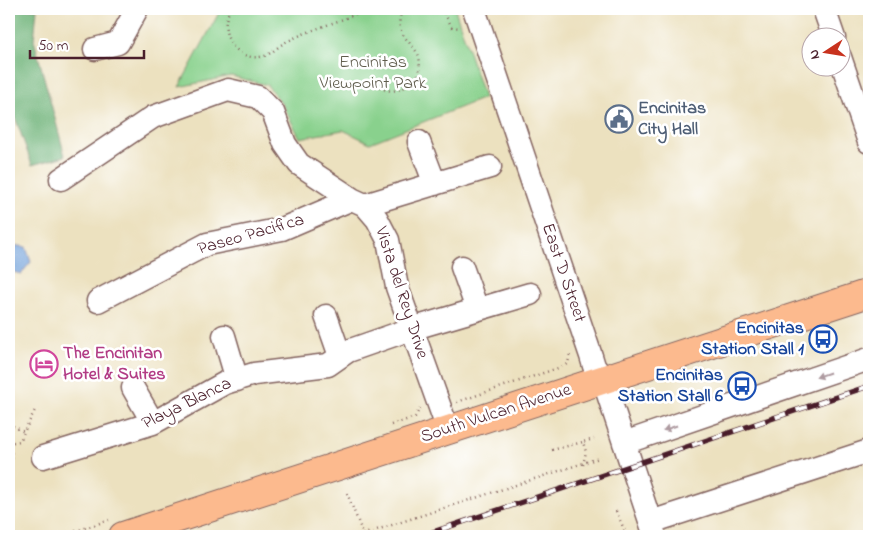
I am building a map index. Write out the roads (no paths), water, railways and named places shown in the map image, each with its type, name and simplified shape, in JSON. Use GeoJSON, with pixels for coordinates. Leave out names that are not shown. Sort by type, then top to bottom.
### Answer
{"type":"FeatureCollection","features":[{"type":"Feature","properties":{"kind":"main road","name":"South Vulcan Avenue"},"geometry":{"type":"LineString","coordinates":[[123,536],[435,416],[602,379],[869,293]]}},
{"type":"Feature","properties":{"kind":"street"},"geometry":{"type":"LineString","coordinates":[[95,49],[118,43],[137,9]]}},
{"type":"Feature","properties":{"kind":"street"},"geometry":{"type":"LineString","coordinates":[[824,9],[831,28]]}},
{"type":"Feature","properties":{"kind":"street","name":"East D Street"},"geometry":{"type":"LineString","coordinates":[[467,15],[594,366],[602,379],[653,529]]}},
{"type":"Feature","properties":{"kind":"street"},"geometry":{"type":"LineString","coordinates":[[847,78],[869,142]]}},
{"type":"Feature","properties":{"kind":"street","name":"Vista del Rey Drive"},"geometry":{"type":"LineString","coordinates":[[61,179],[150,119],[228,90],[258,97],[273,112],[285,144],[299,164],[358,202],[377,219],[388,240],[397,287],[411,329],[435,416]]}},
{"type":"Feature","properties":{"kind":"street"},"geometry":{"type":"LineString","coordinates":[[419,142],[435,184]]}},
{"type":"Feature","properties":{"kind":"street","name":"Paseo Pacifica"},"geometry":{"type":"LineString","coordinates":[[98,301],[207,244],[282,229],[358,202],[435,184],[490,167]]}},
{"type":"Feature","properties":{"kind":"street"},"geometry":{"type":"LineString","coordinates":[[462,267],[477,310]]}},
{"type":"Feature","properties":{"kind":"street","name":"Playa Blanca"},"geometry":{"type":"LineString","coordinates":[[43,457],[153,424],[225,384],[254,374],[328,365],[348,350],[411,329],[530,294]]}},
{"type":"Feature","properties":{"kind":"street"},"geometry":{"type":"LineString","coordinates":[[326,316],[340,356]]}},
{"type":"Feature","properties":{"kind":"street"},"geometry":{"type":"LineString","coordinates":[[224,336],[237,380]]}},
{"type":"Feature","properties":{"kind":"street"},"geometry":{"type":"LineString","coordinates":[[624,443],[869,359]]}},
{"type":"Feature","properties":{"kind":"street"},"geometry":{"type":"LineString","coordinates":[[133,388],[153,424]]}},
{"type":"Feature","properties":{"kind":"street"},"geometry":{"type":"LineString","coordinates":[[653,529],[869,451]]}},
{"type":"Feature","properties":{"kind":"water"},"geometry":{"type":"Polygon","coordinates":[[[12,245],[26,247],[31,262],[21,274],[9,271],[9,248],[12,245]]]}},
{"type":"Feature","properties":{"kind":"railway"},"geometry":{"type":"LineString","coordinates":[[421,536],[869,386]]}},
{"type":"Feature","properties":{"kind":"place","name":"Encinitas City Hall"},"geometry":{"type":"Point","coordinates":[619,119]}},
{"type":"Feature","properties":{"kind":"place","name":"Encinitas Station Stall 1"},"geometry":{"type":"Point","coordinates":[823,339]}},
{"type":"Feature","properties":{"kind":"place","name":"The Encinitan Hotel & Suites"},"geometry":{"type":"Point","coordinates":[44,364]}},
{"type":"Feature","properties":{"kind":"place","name":"Encinitas Station Stall 6"},"geometry":{"type":"Point","coordinates":[742,386]}},
{"type":"Feature","properties":{"kind":"park label","name":"Encinitas Viewpoint Park"},"geometry":{"type":"Point","coordinates":[373,73]}}]}
